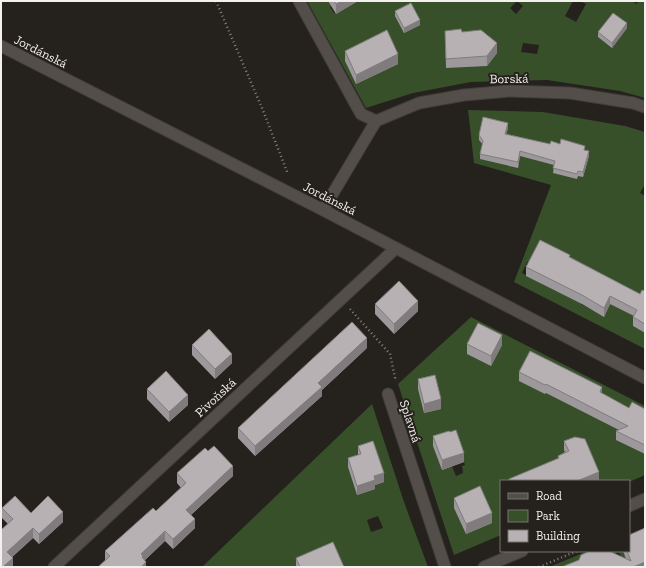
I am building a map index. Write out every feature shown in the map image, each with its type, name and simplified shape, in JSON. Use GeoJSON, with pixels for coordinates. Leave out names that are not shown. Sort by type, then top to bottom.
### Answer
{"type":"FeatureCollection","features":[{"type":"Feature","properties":{"kind":"street"},"geometry":{"type":"LineString","coordinates":[[299,1],[361,114],[376,121],[323,210]]}},
{"type":"Feature","properties":{"kind":"street","name":"Jordánská"},"geometry":{"type":"LineString","coordinates":[[1,46],[323,210],[645,378]]}},
{"type":"Feature","properties":{"kind":"street","name":"Borská"},"geometry":{"type":"LineString","coordinates":[[376,121],[419,103],[464,95],[509,91],[570,94],[633,103],[645,107]]}},
{"type":"Feature","properties":{"kind":"street","name":"Pivoňská"},"geometry":{"type":"LineString","coordinates":[[54,567],[396,248]]}},
{"type":"Feature","properties":{"kind":"street","name":"Splavná"},"geometry":{"type":"LineString","coordinates":[[388,394],[445,567]]}},
{"type":"Feature","properties":{"kind":"street"},"geometry":{"type":"LineString","coordinates":[[630,506],[645,499]]}},
{"type":"Feature","properties":{"kind":"street"},"geometry":{"type":"LineString","coordinates":[[484,567],[520,552]]}},
{"type":"Feature","properties":{"kind":"path"},"geometry":{"type":"LineString","coordinates":[[216,1],[262,108],[285,170],[289,176]]}},
{"type":"Feature","properties":{"kind":"path","name":"Splavná"},"geometry":{"type":"LineString","coordinates":[[341,299],[390,354],[395,378],[388,394]]}},
{"type":"Feature","properties":{"kind":"path"},"geometry":{"type":"LineString","coordinates":[[539,567],[575,552]]}},
{"type":"Feature","properties":{"kind":"green space"},"geometry":{"type":"Polygon","coordinates":[[[307,1],[328,1],[331,6],[330,7],[336,14],[358,1],[517,1],[573,1],[565,16],[576,22],[586,4],[580,1],[633,1],[636,4],[639,1],[645,1],[645,98],[620,91],[547,80],[471,82],[413,93],[366,108],[307,1]],[[517,1],[510,8],[516,14],[523,6],[517,1]],[[523,43],[521,52],[537,54],[539,45],[523,43]]]}},
{"type":"Feature","properties":{"kind":"green space"},"geometry":{"type":"Polygon","coordinates":[[[468,110],[543,112],[625,126],[645,132],[645,184],[640,193],[645,196],[645,300],[633,326],[645,333],[645,349],[514,282],[551,185],[474,163],[468,110]],[[507,128],[483,146],[505,139],[507,128]],[[527,262],[522,273],[556,291],[532,264],[527,262]],[[594,278],[581,304],[604,316],[594,278]]]}},
{"type":"Feature","properties":{"kind":"green space"},"geometry":{"type":"Polygon","coordinates":[[[471,317],[645,406],[645,475],[630,482],[630,480],[598,480],[569,460],[529,480],[500,480],[500,535],[454,555],[398,384],[471,317]],[[456,440],[452,466],[456,476],[463,473],[462,466],[465,465],[456,440]]]}},
{"type":"Feature","properties":{"kind":"green space"},"geometry":{"type":"Polygon","coordinates":[[[372,404],[404,502],[428,567],[202,567],[372,404]],[[378,516],[367,520],[371,532],[383,528],[378,516]]]}},
{"type":"Feature","properties":{"kind":"green space"},"geometry":{"type":"Polygon","coordinates":[[[586,552],[619,552],[580,567],[549,567],[586,552]]]}},
{"type":"Feature","properties":{"kind":"green space"},"geometry":{"type":"Polygon","coordinates":[[[619,552],[623,552],[630,567],[625,567],[619,552]]]}},
{"type":"Feature","properties":{"kind":"building"},"geometry":{"type":"Polygon","coordinates":[[[334,1],[342,1],[336,4],[334,1]]]}},
{"type":"Feature","properties":{"kind":"building"},"geometry":{"type":"Polygon","coordinates":[[[411,3],[420,20],[404,28],[395,11],[411,3]]]}},
{"type":"Feature","properties":{"kind":"building"},"geometry":{"type":"Polygon","coordinates":[[[613,13],[627,23],[612,43],[598,32],[613,13]]]}},
{"type":"Feature","properties":{"kind":"building"},"geometry":{"type":"Polygon","coordinates":[[[461,29],[462,32],[481,30],[497,43],[487,56],[446,59],[445,31],[461,29]]]}},
{"type":"Feature","properties":{"kind":"building"},"geometry":{"type":"Polygon","coordinates":[[[387,30],[398,54],[356,75],[345,51],[387,30]]]}},
{"type":"Feature","properties":{"kind":"building"},"geometry":{"type":"Polygon","coordinates":[[[483,117],[508,123],[505,134],[550,144],[551,141],[560,144],[561,139],[585,146],[584,150],[589,151],[583,172],[578,171],[577,174],[553,168],[555,161],[520,151],[518,162],[480,154],[483,141],[479,135],[483,117]]]}},
{"type":"Feature","properties":{"kind":"building"},"geometry":{"type":"Polygon","coordinates":[[[540,240],[640,294],[642,290],[645,291],[645,324],[633,317],[637,310],[610,296],[604,308],[582,295],[526,267],[540,240]]]}},
{"type":"Feature","properties":{"kind":"building"},"geometry":{"type":"Polygon","coordinates":[[[399,281],[418,301],[394,324],[375,304],[399,281]]]}},
{"type":"Feature","properties":{"kind":"building"},"geometry":{"type":"Polygon","coordinates":[[[352,322],[367,338],[318,383],[322,387],[255,446],[238,428],[352,322]]]}},
{"type":"Feature","properties":{"kind":"building"},"geometry":{"type":"Polygon","coordinates":[[[478,323],[502,335],[491,356],[467,344],[478,323]]]}},
{"type":"Feature","properties":{"kind":"building"},"geometry":{"type":"Polygon","coordinates":[[[209,329],[232,354],[215,369],[192,345],[209,329]]]}},
{"type":"Feature","properties":{"kind":"building"},"geometry":{"type":"Polygon","coordinates":[[[530,351],[602,387],[600,392],[629,408],[632,402],[645,409],[645,445],[616,431],[628,426],[546,384],[545,385],[519,372],[530,351]]]}},
{"type":"Feature","properties":{"kind":"building"},"geometry":{"type":"Polygon","coordinates":[[[166,371],[188,395],[169,412],[147,389],[166,371]]]}},
{"type":"Feature","properties":{"kind":"building"},"geometry":{"type":"Polygon","coordinates":[[[435,375],[441,399],[424,404],[418,379],[435,375]]]}},
{"type":"Feature","properties":{"kind":"building"},"geometry":{"type":"Polygon","coordinates":[[[456,430],[464,453],[442,460],[433,436],[456,430]]]}},
{"type":"Feature","properties":{"kind":"building"},"geometry":{"type":"Polygon","coordinates":[[[575,437],[585,439],[599,472],[579,480],[509,480],[559,458],[558,456],[569,451],[564,441],[575,437]]]}},
{"type":"Feature","properties":{"kind":"building"},"geometry":{"type":"Polygon","coordinates":[[[373,441],[384,473],[374,476],[375,480],[357,486],[348,458],[361,454],[358,446],[373,441]]]}},
{"type":"Feature","properties":{"kind":"building"},"geometry":{"type":"Polygon","coordinates":[[[214,446],[233,466],[186,510],[195,519],[173,539],[165,531],[141,554],[146,562],[141,567],[98,567],[110,556],[105,551],[153,508],[156,511],[186,483],[177,473],[205,448],[208,451],[214,446]]]}},
{"type":"Feature","properties":{"kind":"building"},"geometry":{"type":"Polygon","coordinates":[[[480,486],[492,513],[466,524],[454,498],[480,486]]]}},
{"type":"Feature","properties":{"kind":"building"},"geometry":{"type":"Polygon","coordinates":[[[15,496],[31,513],[48,496],[63,512],[39,534],[33,528],[7,552],[13,558],[1,567],[1,530],[13,519],[2,508],[15,496]]]}},
{"type":"Feature","properties":{"kind":"building"},"geometry":{"type":"Polygon","coordinates":[[[645,528],[645,562],[633,567],[564,566],[579,560],[581,555],[588,552],[611,552],[631,561],[627,552],[630,552],[630,535],[645,528]]]}},
{"type":"Feature","properties":{"kind":"building"},"geometry":{"type":"Polygon","coordinates":[[[333,542],[344,567],[300,567],[296,558],[333,542]]]}}]}
